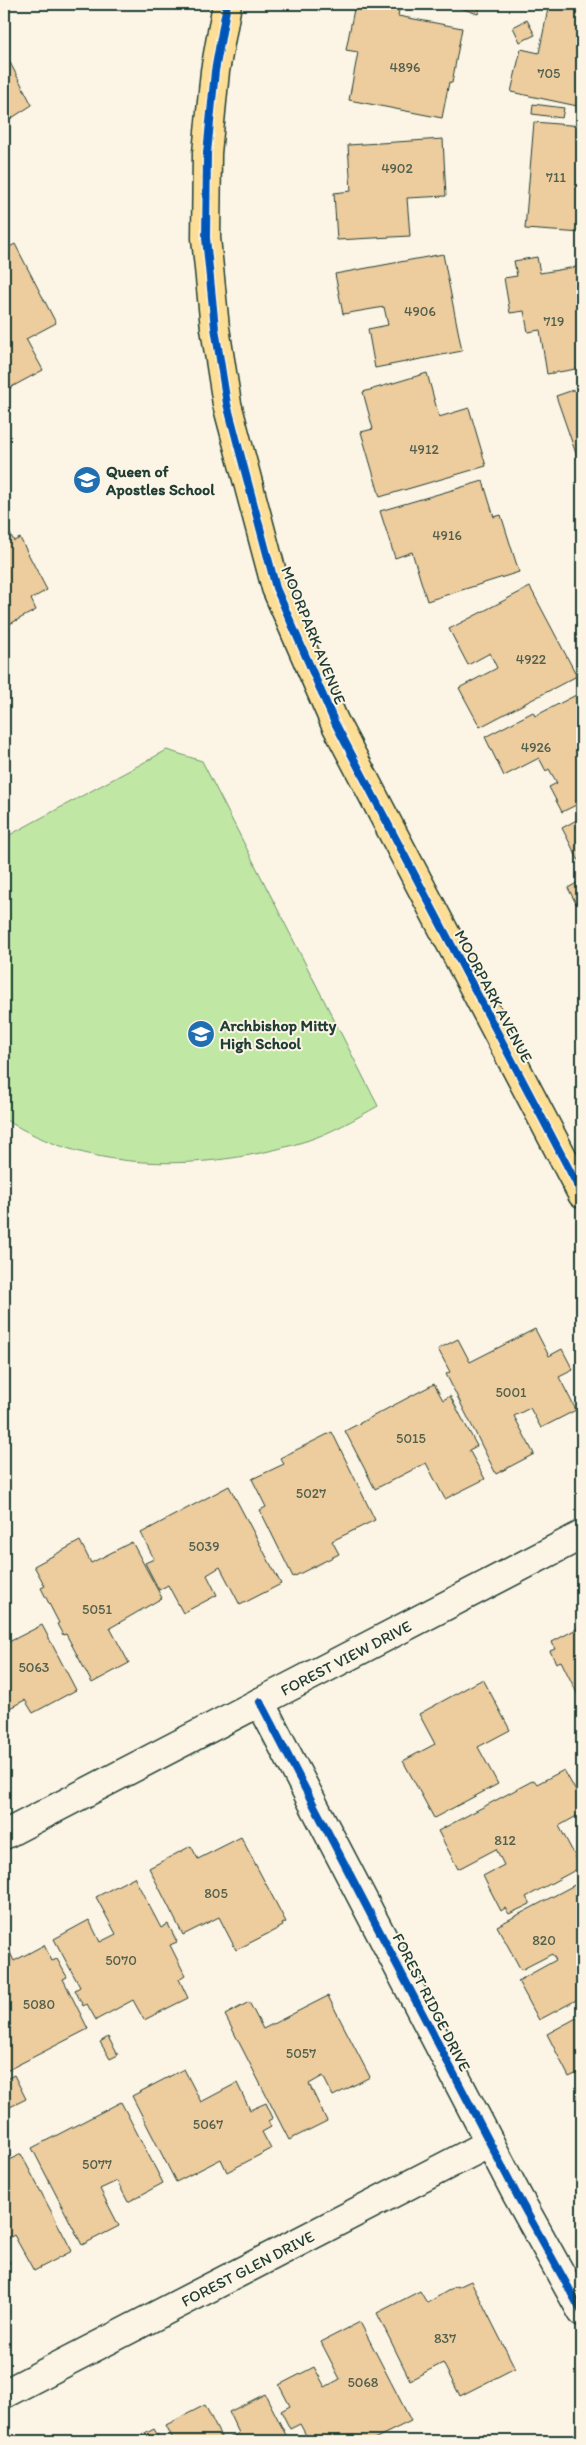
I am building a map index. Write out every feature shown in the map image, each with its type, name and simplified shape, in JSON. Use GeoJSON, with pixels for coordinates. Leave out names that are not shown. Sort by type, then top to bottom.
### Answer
{"type":"FeatureCollection","features":[{"type":"Feature","properties":{"kind":"main road","name":"MOORPARK AVENUE"},"geometry":{"type":"LineString","coordinates":[[227,4],[215,71],[207,153],[206,238],[215,328],[227,404],[276,588],[334,721],[582,1194]]}},
{"type":"Feature","properties":{"kind":"street","name":"FOREST VIEW DRIVE"},"geometry":{"type":"LineString","coordinates":[[4,1835],[582,1535]]}},
{"type":"Feature","properties":{"kind":"street","name":"FOREST RIDGE DRIVE"},"geometry":{"type":"LineString","coordinates":[[260,1702],[490,2143],[582,2312]]}},
{"type":"Feature","properties":{"kind":"street","name":"FOREST GLEN DRIVE"},"geometry":{"type":"LineString","coordinates":[[4,2394],[490,2143]]}},
{"type":"Feature","properties":{"kind":"green space"},"geometry":{"type":"Polygon","coordinates":[[[167,750],[202,761],[378,1106],[315,1138],[278,1149],[219,1160],[158,1163],[128,1161],[70,1149],[36,1136],[4,1119],[4,838],[167,750]]]}},
{"type":"Feature","properties":{"kind":"building"},"geometry":{"type":"Polygon","coordinates":[[[355,4],[399,10],[398,16],[462,28],[452,83],[449,82],[442,118],[349,100],[358,52],[346,50],[355,4]]]}},
{"type":"Feature","properties":{"kind":"building"},"geometry":{"type":"Polygon","coordinates":[[[449,4],[481,4],[478,14],[449,4]]]}},
{"type":"Feature","properties":{"kind":"building"},"geometry":{"type":"Polygon","coordinates":[[[549,4],[582,4],[582,107],[511,92],[521,49],[539,53],[549,4]]]}},
{"type":"Feature","properties":{"kind":"building"},"geometry":{"type":"Polygon","coordinates":[[[527,20],[535,35],[520,42],[513,27],[527,20]]]}},
{"type":"Feature","properties":{"kind":"building"},"geometry":{"type":"Polygon","coordinates":[[[4,51],[32,105],[4,123],[4,51]]]}},
{"type":"Feature","properties":{"kind":"building"},"geometry":{"type":"Polygon","coordinates":[[[533,104],[564,108],[562,118],[532,114],[533,104]]]}},
{"type":"Feature","properties":{"kind":"building"},"geometry":{"type":"Polygon","coordinates":[[[534,122],[582,126],[582,233],[525,229],[534,122]]]}},
{"type":"Feature","properties":{"kind":"building"},"geometry":{"type":"Polygon","coordinates":[[[443,139],[446,196],[407,198],[410,236],[337,240],[334,193],[351,191],[348,145],[443,139]]]}},
{"type":"Feature","properties":{"kind":"building"},"geometry":{"type":"Polygon","coordinates":[[[15,244],[56,323],[26,339],[43,370],[4,391],[4,250],[15,244]]]}},
{"type":"Feature","properties":{"kind":"building"},"geometry":{"type":"Polygon","coordinates":[[[443,254],[462,351],[375,368],[368,329],[388,325],[384,307],[343,314],[335,274],[443,254]]]}},
{"type":"Feature","properties":{"kind":"building"},"geometry":{"type":"Polygon","coordinates":[[[537,257],[540,273],[582,266],[582,368],[547,374],[540,330],[528,332],[524,311],[510,313],[504,278],[517,276],[514,261],[537,257]]]}},
{"type":"Feature","properties":{"kind":"building"},"geometry":{"type":"Polygon","coordinates":[[[427,373],[439,417],[469,408],[486,466],[380,497],[361,432],[373,429],[363,392],[427,373]]]}},
{"type":"Feature","properties":{"kind":"building"},"geometry":{"type":"Polygon","coordinates":[[[582,387],[582,471],[556,396],[582,387]]]}},
{"type":"Feature","properties":{"kind":"building"},"geometry":{"type":"Polygon","coordinates":[[[483,481],[494,517],[501,515],[519,572],[427,601],[412,552],[395,558],[380,511],[483,481]]]}},
{"type":"Feature","properties":{"kind":"building"},"geometry":{"type":"Polygon","coordinates":[[[4,523],[14,541],[20,538],[47,590],[31,599],[36,610],[4,627],[4,523]]]}},
{"type":"Feature","properties":{"kind":"building"},"geometry":{"type":"Polygon","coordinates":[[[530,587],[577,676],[480,727],[459,688],[497,668],[490,653],[468,665],[449,629],[530,587]]]}},
{"type":"Feature","properties":{"kind":"building"},"geometry":{"type":"Polygon","coordinates":[[[582,692],[582,802],[562,812],[549,787],[557,783],[549,769],[546,771],[539,758],[504,776],[485,737],[533,712],[535,716],[582,692]]]}},
{"type":"Feature","properties":{"kind":"building"},"geometry":{"type":"Polygon","coordinates":[[[582,817],[582,862],[580,863],[562,828],[582,817]]]}},
{"type":"Feature","properties":{"kind":"building"},"geometry":{"type":"Polygon","coordinates":[[[582,880],[582,915],[568,888],[582,880]]]}},
{"type":"Feature","properties":{"kind":"building"},"geometry":{"type":"Polygon","coordinates":[[[535,1329],[549,1356],[562,1349],[573,1370],[559,1377],[576,1410],[541,1428],[530,1408],[514,1416],[534,1454],[496,1474],[446,1374],[450,1372],[438,1349],[458,1339],[470,1362],[535,1329]]]}},
{"type":"Feature","properties":{"kind":"building"},"geometry":{"type":"Polygon","coordinates":[[[434,1384],[443,1400],[450,1396],[477,1446],[469,1450],[485,1479],[445,1499],[426,1463],[375,1489],[345,1431],[434,1384]]]}},
{"type":"Feature","properties":{"kind":"building"},"geometry":{"type":"Polygon","coordinates":[[[332,1432],[375,1520],[332,1541],[339,1554],[293,1577],[260,1510],[266,1507],[252,1479],[284,1464],[280,1458],[332,1432]]]}},
{"type":"Feature","properties":{"kind":"building"},"geometry":{"type":"Polygon","coordinates":[[[229,1486],[281,1584],[240,1605],[220,1567],[207,1575],[217,1595],[183,1613],[168,1585],[159,1590],[145,1563],[154,1559],[141,1533],[229,1486]]]}},
{"type":"Feature","properties":{"kind":"building"},"geometry":{"type":"Polygon","coordinates":[[[80,1541],[91,1563],[132,1542],[162,1598],[110,1628],[129,1663],[92,1683],[66,1634],[63,1635],[57,1624],[59,1623],[41,1588],[45,1586],[34,1566],[80,1541]]]}},
{"type":"Feature","properties":{"kind":"building"},"geometry":{"type":"Polygon","coordinates":[[[42,1625],[76,1690],[33,1713],[25,1700],[4,1711],[4,1641],[5,1644],[42,1625]]]}},
{"type":"Feature","properties":{"kind":"building"},"geometry":{"type":"Polygon","coordinates":[[[582,1626],[582,1697],[579,1697],[561,1661],[556,1663],[550,1651],[555,1649],[552,1642],[582,1626]]]}},
{"type":"Feature","properties":{"kind":"building"},"geometry":{"type":"Polygon","coordinates":[[[483,1679],[510,1730],[478,1747],[498,1784],[434,1818],[403,1761],[435,1744],[419,1714],[483,1679]]]}},
{"type":"Feature","properties":{"kind":"building"},"geometry":{"type":"Polygon","coordinates":[[[564,1770],[582,1802],[582,1813],[559,1826],[581,1867],[526,1897],[530,1904],[509,1914],[505,1908],[501,1911],[483,1876],[504,1865],[496,1849],[458,1869],[438,1831],[534,1780],[537,1784],[564,1770]]]}},
{"type":"Feature","properties":{"kind":"building"},"geometry":{"type":"Polygon","coordinates":[[[241,1837],[286,1922],[282,1924],[283,1926],[236,1950],[219,1917],[183,1935],[149,1868],[191,1846],[198,1859],[241,1837]]]}},
{"type":"Feature","properties":{"kind":"building"},"geometry":{"type":"Polygon","coordinates":[[[134,1877],[161,1928],[168,1924],[177,1942],[170,1945],[185,1975],[179,1979],[188,1998],[144,2020],[133,2000],[96,2020],[87,2004],[83,2006],[75,1990],[80,1987],[54,1939],[89,1920],[100,1942],[116,1934],[96,1897],[134,1877]]]}},
{"type":"Feature","properties":{"kind":"building"},"geometry":{"type":"Polygon","coordinates":[[[582,1881],[582,1997],[539,2020],[518,1981],[556,1960],[552,1954],[521,1970],[497,1926],[582,1881]]]}},
{"type":"Feature","properties":{"kind":"building"},"geometry":{"type":"Polygon","coordinates":[[[44,1945],[52,1961],[57,1959],[67,1977],[63,1979],[88,2029],[4,2072],[4,1947],[7,1946],[14,1961],[44,1945]]]}},
{"type":"Feature","properties":{"kind":"building"},"geometry":{"type":"Polygon","coordinates":[[[328,1996],[370,2077],[333,2096],[323,2076],[309,2084],[327,2121],[289,2140],[225,2015],[249,2002],[263,2029],[328,1996]]]}},
{"type":"Feature","properties":{"kind":"building"},"geometry":{"type":"Polygon","coordinates":[[[582,2015],[582,2071],[569,2077],[547,2034],[582,2015]]]}},
{"type":"Feature","properties":{"kind":"building"},"geometry":{"type":"Polygon","coordinates":[[[108,2037],[118,2055],[110,2059],[100,2042],[108,2037]]]}},
{"type":"Feature","properties":{"kind":"building"},"geometry":{"type":"Polygon","coordinates":[[[184,2069],[201,2102],[237,2083],[250,2110],[266,2103],[273,2118],[268,2121],[271,2127],[262,2132],[271,2149],[227,2172],[221,2159],[176,2182],[132,2096],[184,2069]]]}},
{"type":"Feature","properties":{"kind":"building"},"geometry":{"type":"Polygon","coordinates":[[[14,2075],[26,2099],[8,2108],[4,2100],[4,2080],[14,2075]]]}},
{"type":"Feature","properties":{"kind":"building"},"geometry":{"type":"Polygon","coordinates":[[[121,2102],[163,2183],[128,2202],[117,2181],[100,2189],[119,2226],[82,2245],[32,2148],[121,2102]]]}},
{"type":"Feature","properties":{"kind":"building"},"geometry":{"type":"Polygon","coordinates":[[[21,2154],[72,2251],[34,2271],[14,2235],[4,2241],[4,2163],[21,2154]]]}},
{"type":"Feature","properties":{"kind":"building"},"geometry":{"type":"Polygon","coordinates":[[[4,2251],[10,2263],[4,2266],[4,2251]]]}},
{"type":"Feature","properties":{"kind":"building"},"geometry":{"type":"Polygon","coordinates":[[[471,2281],[515,2368],[460,2396],[443,2363],[410,2380],[377,2313],[420,2291],[427,2303],[456,2286],[458,2287],[471,2281]]]}},
{"type":"Feature","properties":{"kind":"building"},"geometry":{"type":"Polygon","coordinates":[[[360,2322],[411,2421],[370,2441],[309,2441],[300,2424],[290,2429],[281,2411],[290,2406],[279,2385],[314,2367],[325,2387],[340,2379],[321,2342],[360,2322]]]}},
{"type":"Feature","properties":{"kind":"building"},"geometry":{"type":"Polygon","coordinates":[[[265,2394],[289,2441],[224,2441],[239,2433],[229,2412],[265,2394]]]}},
{"type":"Feature","properties":{"kind":"building"},"geometry":{"type":"Polygon","coordinates":[[[205,2405],[223,2441],[174,2441],[166,2425],[205,2405]]]}},
{"type":"Feature","properties":{"kind":"building"},"geometry":{"type":"Polygon","coordinates":[[[154,2429],[161,2441],[132,2441],[154,2429]]]}},
{"type":"Feature","properties":{"kind":"cycle path"},"geometry":{"type":"LineString","coordinates":[[227,4],[215,71],[207,153],[206,238],[215,328],[227,404],[276,588],[334,721],[582,1194]]}},
{"type":"Feature","properties":{"kind":"cycle path"},"geometry":{"type":"LineString","coordinates":[[260,1702],[517,2195],[582,2312]]}},
{"type":"Feature","properties":{"kind":"place","name":"Queen of Apostles School"},"geometry":{"type":"Point","coordinates":[87,480]}},
{"type":"Feature","properties":{"kind":"place","name":"Archbishop Mitty High School"},"geometry":{"type":"Point","coordinates":[201,1034]}}]}
